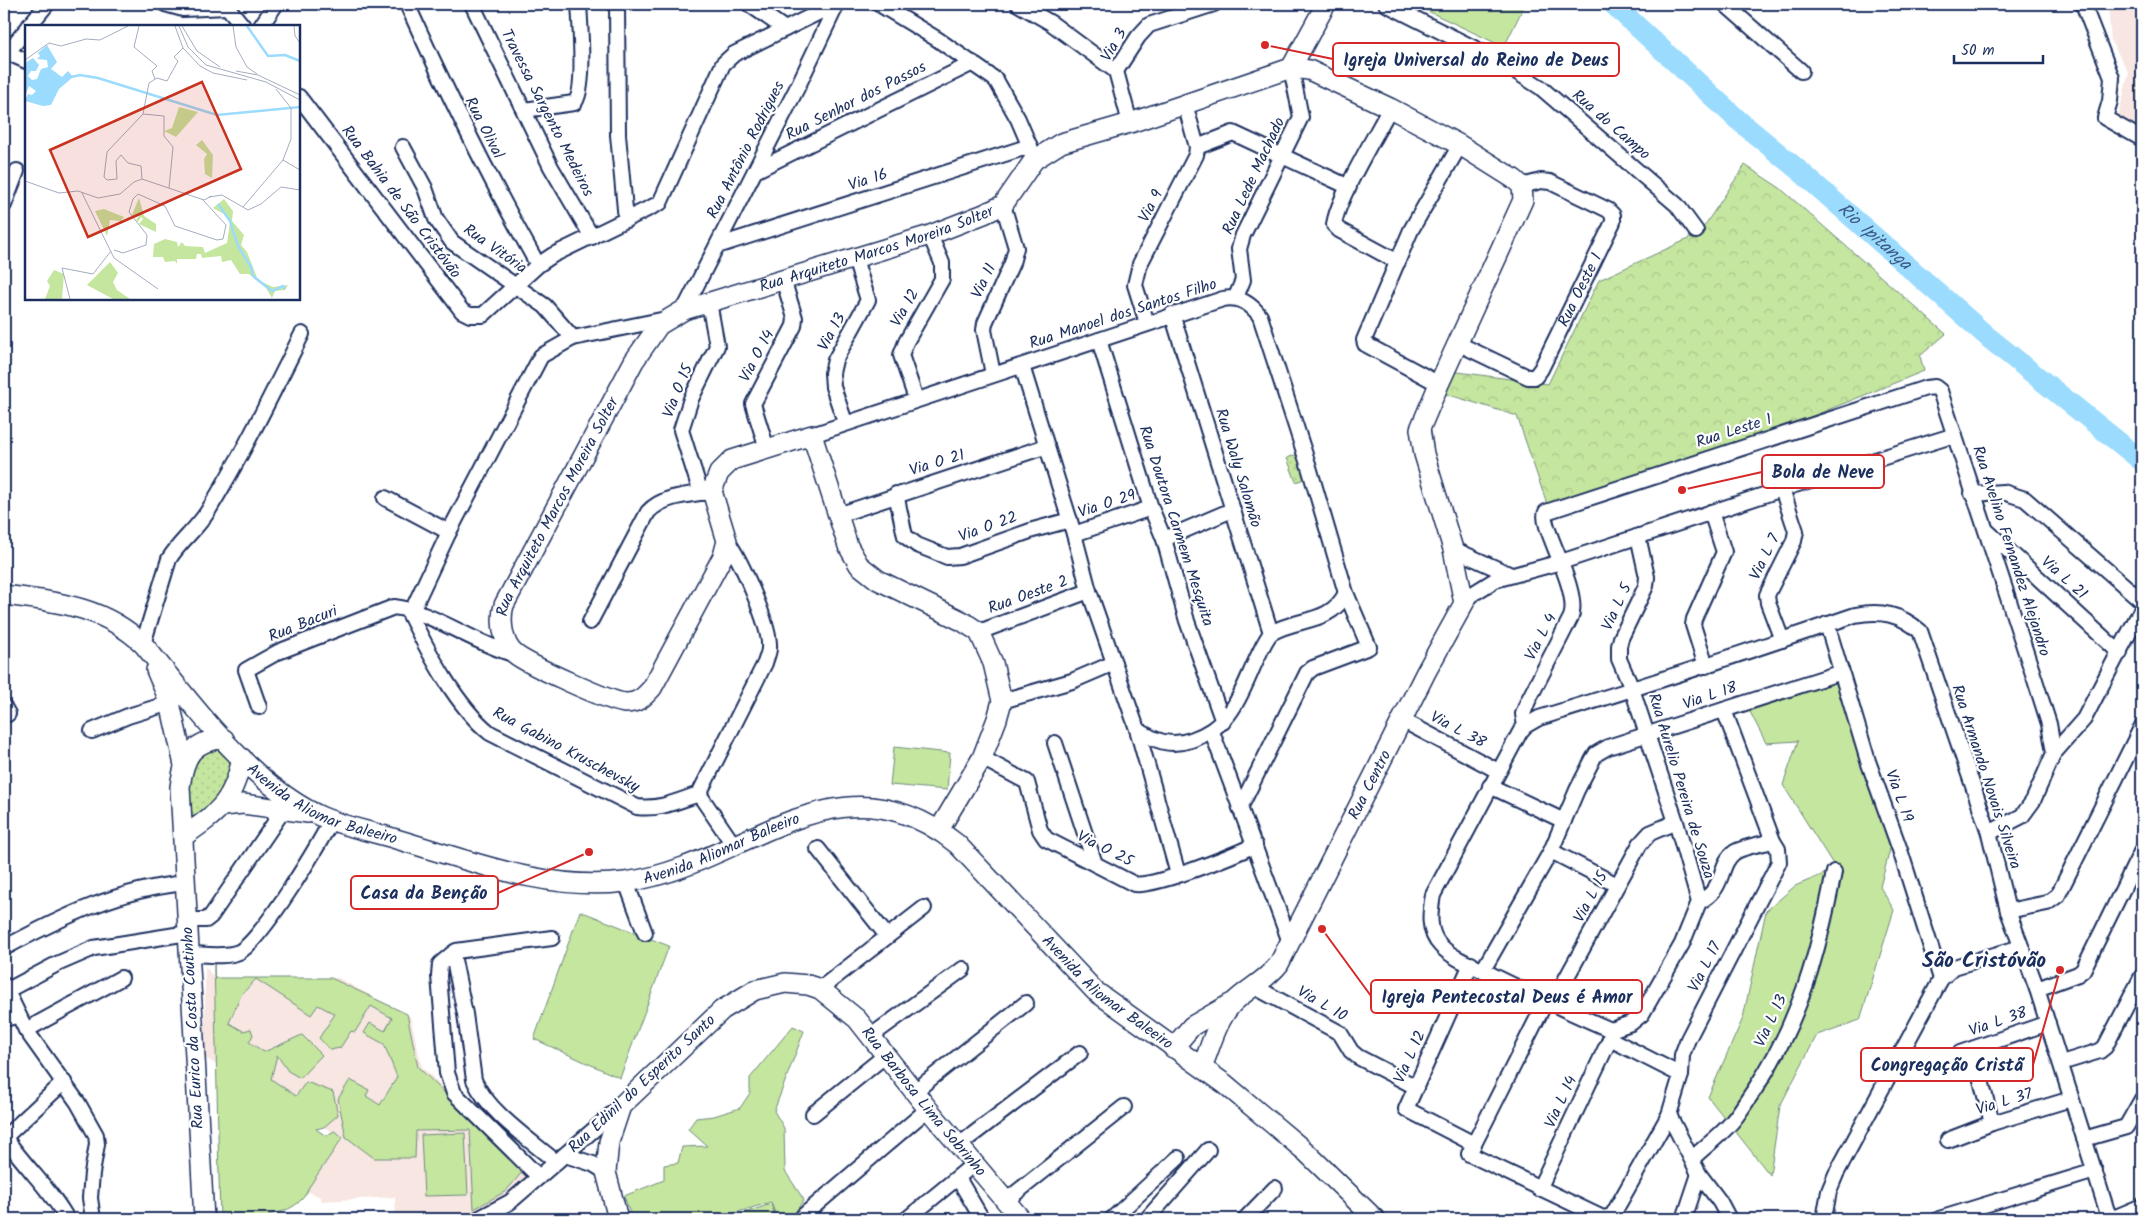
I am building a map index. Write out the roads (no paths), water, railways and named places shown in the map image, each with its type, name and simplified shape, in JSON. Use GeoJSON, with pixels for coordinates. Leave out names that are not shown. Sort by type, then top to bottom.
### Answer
{"type":"FeatureCollection","features":[{"type":"Feature","properties":{"kind":"street"},"geometry":{"type":"LineString","coordinates":[[30,25],[47,4]]}},
{"type":"Feature","properties":{"kind":"street"},"geometry":{"type":"LineString","coordinates":[[165,4],[183,9],[226,5],[242,25]]}},
{"type":"Feature","properties":{"kind":"street"},"geometry":{"type":"LineString","coordinates":[[262,25],[276,4]]}},
{"type":"Feature","properties":{"kind":"street","name":"Rua Olival"},"geometry":{"type":"LineString","coordinates":[[407,4],[446,91],[494,186],[538,265]]}},
{"type":"Feature","properties":{"kind":"street","name":"Travessa Sargento Medeiros"},"geometry":{"type":"LineString","coordinates":[[472,4],[551,167],[592,237]]}},
{"type":"Feature","properties":{"kind":"street"},"geometry":{"type":"LineString","coordinates":[[524,110],[574,103],[578,99],[580,70],[579,4]]}},
{"type":"Feature","properties":{"kind":"street"},"geometry":{"type":"LineString","coordinates":[[617,4],[618,135],[626,220]]}},
{"type":"Feature","properties":{"kind":"street"},"geometry":{"type":"LineString","coordinates":[[749,4],[785,29]]}},
{"type":"Feature","properties":{"kind":"street"},"geometry":{"type":"LineString","coordinates":[[517,285],[538,265],[653,208],[661,200],[723,64],[734,54],[836,4]]}},
{"type":"Feature","properties":{"kind":"street","name":"Rua Antônio Rodrigues"},"geometry":{"type":"LineString","coordinates":[[684,310],[755,171],[836,4]]}},
{"type":"Feature","properties":{"kind":"street"},"geometry":{"type":"LineString","coordinates":[[879,4],[973,63],[1001,86],[1032,153]]}},
{"type":"Feature","properties":{"kind":"street"},"geometry":{"type":"LineString","coordinates":[[1018,4],[1059,28],[1116,71]]}},
{"type":"Feature","properties":{"kind":"street","name":"Via 3"},"geometry":{"type":"LineString","coordinates":[[1130,122],[1116,71],[1138,37],[1149,26],[1214,4]]}},
{"type":"Feature","properties":{"kind":"street"},"geometry":{"type":"LineString","coordinates":[[1326,4],[1291,68],[1309,70],[1390,108],[1460,145],[1509,175],[1522,186],[1523,200],[1422,423],[1420,438],[1453,549],[1464,603]]}},
{"type":"Feature","properties":{"kind":"street","name":"Rua do Campo"},"geometry":{"type":"LineString","coordinates":[[1386,4],[1498,60],[1540,87],[1677,205],[1696,231]]}},
{"type":"Feature","properties":{"kind":"street"},"geometry":{"type":"LineString","coordinates":[[1725,4],[1801,71]]}},
{"type":"Feature","properties":{"kind":"street"},"geometry":{"type":"LineString","coordinates":[[2083,4],[2112,78],[2110,101],[2105,118],[2142,139]]}},
{"type":"Feature","properties":{"kind":"street"},"geometry":{"type":"LineString","coordinates":[[25,31],[5,52],[25,61]]}},
{"type":"Feature","properties":{"kind":"street","name":"Rua Senhor dos Passos"},"geometry":{"type":"LineString","coordinates":[[755,171],[973,63]]}},
{"type":"Feature","properties":{"kind":"street","name":"Rua Arquiteto Marcos Moreira Solter"},"geometry":{"type":"LineString","coordinates":[[413,610],[449,532],[536,363],[547,351],[573,338],[666,319],[684,310],[709,302],[930,235],[1003,205],[1032,153],[1291,68]]}},
{"type":"Feature","properties":{"kind":"street","name":"Rua Lede Machado"},"geometry":{"type":"LineString","coordinates":[[1236,297],[1243,280],[1240,249],[1243,235],[1280,156],[1301,118],[1291,68]]}},
{"type":"Feature","properties":{"kind":"street","name":"Rua Bahia de São Cristóvão"},"geometry":{"type":"LineString","coordinates":[[300,98],[462,311],[475,316],[483,314],[517,285]]}},
{"type":"Feature","properties":{"kind":"street"},"geometry":{"type":"LineString","coordinates":[[1185,104],[1197,147],[1233,134],[1349,187]]}},
{"type":"Feature","properties":{"kind":"street"},"geometry":{"type":"LineString","coordinates":[[1390,108],[1349,187],[1335,218],[1334,225],[1339,230],[1398,262]]}},
{"type":"Feature","properties":{"kind":"street"},"geometry":{"type":"LineString","coordinates":[[1439,384],[1366,344],[1365,336],[1411,230],[1460,145]]}},
{"type":"Feature","properties":{"kind":"street","name":"Via 9"},"geometry":{"type":"LineString","coordinates":[[1147,323],[1135,285],[1136,273],[1191,167],[1197,147]]}},
{"type":"Feature","properties":{"kind":"street","name":"Rua Vitória"},"geometry":{"type":"LineString","coordinates":[[403,148],[425,188],[436,219],[452,242],[545,306],[573,338]]}},
{"type":"Feature","properties":{"kind":"street","name":"Via 16"},"geometry":{"type":"LineString","coordinates":[[717,246],[1032,153]]}},
{"type":"Feature","properties":{"kind":"street"},"geometry":{"type":"LineString","coordinates":[[4,204],[17,171]]}},
{"type":"Feature","properties":{"kind":"street","name":"Rua Oeste 1"},"geometry":{"type":"LineString","coordinates":[[1458,343],[1528,377],[1535,377],[1541,370],[1613,222],[1613,215],[1608,210],[1557,185],[1541,181],[1522,186]]}},
{"type":"Feature","properties":{"kind":"street","name":"Via 11"},"geometry":{"type":"LineString","coordinates":[[993,374],[984,330],[985,322],[1012,263],[1016,248],[1003,205]]}},
{"type":"Feature","properties":{"kind":"street","name":"Via 12"},"geometry":{"type":"LineString","coordinates":[[916,400],[901,355],[906,342],[942,279],[942,263],[930,235]]}},
{"type":"Feature","properties":{"kind":"street","name":"Via 13"},"geometry":{"type":"LineString","coordinates":[[845,422],[831,379],[836,360],[868,300],[856,259]]}},
{"type":"Feature","properties":{"kind":"street","name":"Via O 14"},"geometry":{"type":"LineString","coordinates":[[767,449],[753,404],[794,326],[795,318],[783,279]]}},
{"type":"Feature","properties":{"kind":"street","name":"Rua Manoel dos Santos Filho"},"geometry":{"type":"LineString","coordinates":[[1178,874],[1137,729],[1089,591],[1072,527],[1022,366],[1172,314],[1236,297],[1251,306],[1260,316],[1309,467],[1346,593],[1369,647],[1313,668],[1307,673],[1240,808]]}},
{"type":"Feature","properties":{"kind":"street","name":"Via O 15"},"geometry":{"type":"LineString","coordinates":[[706,492],[681,430],[691,399],[716,346],[709,302]]}},
{"type":"Feature","properties":{"kind":"street","name":"Rua Waly Salomão"},"geometry":{"type":"LineString","coordinates":[[1172,314],[1232,510],[1260,590],[1271,633]]}},
{"type":"Feature","properties":{"kind":"street","name":"Rua Arquiteto Marcos Moreira Solter"},"geometry":{"type":"LineString","coordinates":[[513,654],[501,628],[504,605],[634,361],[655,329],[666,319]]}},
{"type":"Feature","properties":{"kind":"street"},"geometry":{"type":"LineString","coordinates":[[184,765],[170,703],[143,644],[170,559],[176,547],[207,513],[240,458],[302,334]]}},
{"type":"Feature","properties":{"kind":"street","name":"Rua Doutora Carmem Mesquita"},"geometry":{"type":"LineString","coordinates":[[1099,340],[1151,508],[1164,539],[1187,621],[1224,722]]}},
{"type":"Feature","properties":{"kind":"street"},"geometry":{"type":"LineString","coordinates":[[590,622],[648,512],[658,503],[676,496],[706,492],[726,465],[732,460],[1022,366]]}},
{"type":"Feature","properties":{"kind":"street","name":"Rua Leste 1"},"geometry":{"type":"LineString","coordinates":[[1561,562],[1544,520],[1546,512],[1707,458],[1932,387],[1938,388],[1940,391],[1955,435]]}},
{"type":"Feature","properties":{"kind":"street"},"geometry":{"type":"LineString","coordinates":[[812,435],[854,557],[866,572],[878,580],[962,621],[979,632],[989,651],[1002,701],[982,758],[939,830]]}},
{"type":"Feature","properties":{"kind":"street","name":"Rua Avelino Fernandez Alejandro"},"geometry":{"type":"LineString","coordinates":[[1511,575],[1561,562],[1782,489],[1955,435],[1972,494],[2050,724],[2054,753]]}},
{"type":"Feature","properties":{"kind":"street","name":"Via O 21"},"geometry":{"type":"LineString","coordinates":[[838,515],[896,494],[1047,446]]}},
{"type":"Feature","properties":{"kind":"street","name":"Via L 7"},"geometry":{"type":"LineString","coordinates":[[1782,489],[1796,531],[1794,541],[1767,595],[1768,603],[1782,640]]}},
{"type":"Feature","properties":{"kind":"street"},"geometry":{"type":"LineString","coordinates":[[706,492],[727,541],[736,553],[764,623],[769,649],[764,663],[700,794],[733,844]]}},
{"type":"Feature","properties":{"kind":"street"},"geometry":{"type":"LineString","coordinates":[[1972,494],[2003,492],[2025,499],[2142,601]]}},
{"type":"Feature","properties":{"kind":"street","name":"Via O 22"},"geometry":{"type":"LineString","coordinates":[[896,494],[905,536],[917,546],[947,557],[960,556],[1034,530],[1072,527]]}},
{"type":"Feature","properties":{"kind":"street"},"geometry":{"type":"LineString","coordinates":[[385,498],[449,532]]}},
{"type":"Feature","properties":{"kind":"street","name":"Via O 29"},"geometry":{"type":"LineString","coordinates":[[1072,527],[1151,508]]}},
{"type":"Feature","properties":{"kind":"street"},"geometry":{"type":"LineString","coordinates":[[1164,539],[1232,510]]}},
{"type":"Feature","properties":{"kind":"street"},"geometry":{"type":"LineString","coordinates":[[1706,666],[1693,625],[1696,611],[1724,552],[1712,512]]}},
{"type":"Feature","properties":{"kind":"street","name":"Via L 21"},"geometry":{"type":"LineString","coordinates":[[1985,528],[2120,653]]}},
{"type":"Feature","properties":{"kind":"street","name":"Via L 5"},"geometry":{"type":"LineString","coordinates":[[1632,689],[1619,660],[1618,652],[1621,638],[1646,586],[1647,577],[1638,536]]}},
{"type":"Feature","properties":{"kind":"street"},"geometry":{"type":"LineString","coordinates":[[413,610],[492,648],[513,654],[563,679],[615,701],[626,703],[643,699],[652,688],[709,584],[727,541]]}},
{"type":"Feature","properties":{"kind":"street"},"geometry":{"type":"LineString","coordinates":[[1453,549],[1511,575]]}},
{"type":"Feature","properties":{"kind":"street","name":"Via L 4"},"geometry":{"type":"LineString","coordinates":[[1525,726],[1523,714],[1528,701],[1573,610],[1574,603],[1561,562]]}},
{"type":"Feature","properties":{"kind":"street","name":"Rua Centro"},"geometry":{"type":"LineString","coordinates":[[1173,1048],[1192,1026],[1214,1019],[1271,974],[1290,942],[1402,720],[1464,603],[1484,586],[1511,575]]}},
{"type":"Feature","properties":{"kind":"street","name":"Rua Oeste 2"},"geometry":{"type":"LineString","coordinates":[[979,632],[1089,591]]}},
{"type":"Feature","properties":{"kind":"street"},"geometry":{"type":"LineString","coordinates":[[1137,729],[1150,738],[1173,744],[1185,742],[1212,732],[1224,722],[1231,712],[1271,633],[1327,614],[1340,604],[1346,593]]}},
{"type":"Feature","properties":{"kind":"street","name":"Avenida Aliomar Baleeiro"},"geometry":{"type":"LineString","coordinates":[[4,595],[69,605],[93,612],[117,630],[143,644],[242,758],[268,782],[324,817],[528,876],[571,883],[626,882],[684,866],[802,816],[851,807],[873,806],[899,811],[939,830],[957,844],[1095,991],[1225,1084],[1306,1152],[1375,1219]]}},
{"type":"Feature","properties":{"kind":"street","name":"Rua Bacuri"},"geometry":{"type":"LineString","coordinates":[[259,707],[246,670],[278,652],[394,607],[413,610]]}},
{"type":"Feature","properties":{"kind":"street","name":"Rua Avelino Fernandez Alejandro"},"geometry":{"type":"LineString","coordinates":[[1989,834],[2022,816],[2041,786],[2054,753],[2084,719],[2142,608]]}},
{"type":"Feature","properties":{"kind":"street","name":"Rua Gabino Kruschevsky"},"geometry":{"type":"LineString","coordinates":[[413,610],[410,615],[415,625],[459,698],[481,726],[490,733],[637,807],[666,806],[700,794]]}},
{"type":"Feature","properties":{"kind":"street","name":"Rua Aurelio Pereira de Souza"},"geometry":{"type":"LineString","coordinates":[[1525,726],[1539,718],[1706,666],[1855,615],[1881,612],[1900,617],[1920,631]]}},
{"type":"Feature","properties":{"kind":"street","name":"Via L 19"},"geometry":{"type":"LineString","coordinates":[[1828,624],[1868,761],[1900,850],[1941,979]]}},
{"type":"Feature","properties":{"kind":"street","name":"Rua Armando Novais Silveira"},"geometry":{"type":"LineString","coordinates":[[1920,631],[1989,834],[2008,911],[2037,989],[2084,1139],[2112,1219]]}},
{"type":"Feature","properties":{"kind":"street"},"geometry":{"type":"LineString","coordinates":[[1002,701],[1072,681],[1114,663]]}},
{"type":"Feature","properties":{"kind":"street","name":"Via L 18"},"geometry":{"type":"LineString","coordinates":[[1593,759],[1596,754],[1608,747],[1842,672]]}},
{"type":"Feature","properties":{"kind":"street","name":"Rua Aurelio Pereira de Souza"},"geometry":{"type":"LineString","coordinates":[[1610,1035],[1642,1014],[1682,944],[1699,902],[1676,822],[1632,689]]}},
{"type":"Feature","properties":{"kind":"street"},"geometry":{"type":"LineString","coordinates":[[92,731],[128,716],[170,703]]}},
{"type":"Feature","properties":{"kind":"street","name":"Via L 17"},"geometry":{"type":"LineString","coordinates":[[1609,1218],[1669,1115],[1681,1075],[1682,1055],[1688,1040],[1776,871],[1779,856],[1778,849],[1773,841],[1724,710]]}},
{"type":"Feature","properties":{"kind":"street","name":"Via L 38"},"geometry":{"type":"LineString","coordinates":[[1402,720],[1498,771]]}},
{"type":"Feature","properties":{"kind":"street"},"geometry":{"type":"LineString","coordinates":[[1525,726],[1498,771],[1433,895],[1430,909],[1431,928],[1441,946],[1477,967],[1610,1035],[1681,1075]]}},
{"type":"Feature","properties":{"kind":"street"},"geometry":{"type":"LineString","coordinates":[[2008,911],[2047,903],[2058,896],[2142,726]]}},
{"type":"Feature","properties":{"kind":"street"},"geometry":{"type":"LineString","coordinates":[[1212,732],[1290,942]]}},
{"type":"Feature","properties":{"kind":"street","name":"Rua Eurico da Costa Coutinho"},"geometry":{"type":"LineString","coordinates":[[204,1219],[180,786],[184,765],[191,752],[199,744],[224,739]]}},
{"type":"Feature","properties":{"kind":"street"},"geometry":{"type":"LineString","coordinates":[[1055,744],[1095,864]]}},
{"type":"Feature","properties":{"kind":"street"},"geometry":{"type":"LineString","coordinates":[[184,836],[223,806],[234,790],[242,758]]}},
{"type":"Feature","properties":{"kind":"street","name":"Via O 25"},"geometry":{"type":"LineString","coordinates":[[982,758],[1027,782],[1040,830],[1046,839],[1140,885],[1178,874],[1254,845]]}},
{"type":"Feature","properties":{"kind":"street","name":"Via L 12"},"geometry":{"type":"LineString","coordinates":[[1471,1149],[1406,1109],[1477,967],[1551,851],[1593,759]]}},
{"type":"Feature","properties":{"kind":"street"},"geometry":{"type":"LineString","coordinates":[[1490,786],[1564,821]]}},
{"type":"Feature","properties":{"kind":"street"},"geometry":{"type":"LineString","coordinates":[[189,954],[232,954],[248,944],[263,927],[318,845],[324,817],[284,809],[243,804],[223,806]]}},
{"type":"Feature","properties":{"kind":"street"},"geometry":{"type":"LineString","coordinates":[[93,1219],[90,1198],[92,1173],[98,1144],[96,1135],[64,1082],[26,1030],[11,1018],[5,988],[94,948],[188,927],[206,920],[211,916],[263,842],[284,809]]}},
{"type":"Feature","properties":{"kind":"street","name":"Via L 15"},"geometry":{"type":"LineString","coordinates":[[1549,1003],[1643,839],[1650,833],[1676,822]]}},
{"type":"Feature","properties":{"kind":"street"},"geometry":{"type":"LineString","coordinates":[[1699,902],[1710,897],[1727,862],[1735,852],[1773,841]]}},
{"type":"Feature","properties":{"kind":"street"},"geometry":{"type":"LineString","coordinates":[[818,849],[887,936]]}},
{"type":"Feature","properties":{"kind":"street"},"geometry":{"type":"LineString","coordinates":[[2037,989],[2078,974],[2083,970],[2142,850]]}},
{"type":"Feature","properties":{"kind":"street"},"geometry":{"type":"LineString","coordinates":[[1551,851],[1617,885]]}},
{"type":"Feature","properties":{"kind":"street","name":"Via L 13"},"geometry":{"type":"LineString","coordinates":[[1692,1159],[1731,1124],[1767,1071],[1793,1021],[1808,979],[1824,923],[1834,872]]}},
{"type":"Feature","properties":{"kind":"street"},"geometry":{"type":"LineString","coordinates":[[626,882],[645,932]]}},
{"type":"Feature","properties":{"kind":"street"},"geometry":{"type":"LineString","coordinates":[[4,948],[55,921],[99,902],[138,889],[186,883]]}},
{"type":"Feature","properties":{"kind":"street"},"geometry":{"type":"LineString","coordinates":[[820,989],[924,908]]}},
{"type":"Feature","properties":{"kind":"street"},"geometry":{"type":"LineString","coordinates":[[539,1177],[454,1093],[447,1072],[439,976],[440,964],[456,951],[552,938]]}},
{"type":"Feature","properties":{"kind":"street"},"geometry":{"type":"LineString","coordinates":[[1824,1219],[1829,1191],[1836,1174],[1941,979],[1954,968],[2021,947]]}},
{"type":"Feature","properties":{"kind":"street"},"geometry":{"type":"LineString","coordinates":[[454,953],[465,1014],[470,1058],[478,1089],[490,1104],[560,1158],[593,1164],[606,1172]]}},
{"type":"Feature","properties":{"kind":"street"},"geometry":{"type":"LineString","coordinates":[[871,1036],[963,969]]}},
{"type":"Feature","properties":{"kind":"street"},"geometry":{"type":"LineString","coordinates":[[2061,1064],[2100,1051],[2105,1047],[2142,976]]}},
{"type":"Feature","properties":{"kind":"street"},"geometry":{"type":"LineString","coordinates":[[26,1030],[121,978]]}},
{"type":"Feature","properties":{"kind":"street","name":"Rua Edinil do Esperito Santo"},"geometry":{"type":"LineString","coordinates":[[478,1219],[510,1202],[621,1106],[689,1039],[722,1010],[742,996],[755,990],[785,983],[808,985],[820,989]]}},
{"type":"Feature","properties":{"kind":"street","name":"Via L 10"},"geometry":{"type":"LineString","coordinates":[[1255,986],[1340,1033],[1351,1051],[1358,1058],[1416,1087]]}},
{"type":"Feature","properties":{"kind":"street","name":"Rua Barbosa Lima Sobrinho"},"geometry":{"type":"LineString","coordinates":[[820,989],[857,1019],[1013,1212]]}},
{"type":"Feature","properties":{"kind":"street"},"geometry":{"type":"LineString","coordinates":[[915,1091],[1026,1003]]}},
{"type":"Feature","properties":{"kind":"street"},"geometry":{"type":"LineString","coordinates":[[1549,1003],[1471,1149],[1539,1189],[1609,1218]]}},
{"type":"Feature","properties":{"kind":"street","name":"Rua Centro"},"geometry":{"type":"LineString","coordinates":[[1202,1067],[1214,1019]]}},
{"type":"Feature","properties":{"kind":"street","name":"Via L 38"},"geometry":{"type":"LineString","coordinates":[[1992,1123],[1967,1051],[2048,1023]]}},
{"type":"Feature","properties":{"kind":"street","name":"Via L 14"},"geometry":{"type":"LineString","coordinates":[[1539,1189],[1610,1035]]}},
{"type":"Feature","properties":{"kind":"street"},"geometry":{"type":"LineString","coordinates":[[960,1145],[1080,1052]]}},
{"type":"Feature","properties":{"kind":"street"},"geometry":{"type":"LineString","coordinates":[[813,1114],[886,1055]]}},
{"type":"Feature","properties":{"kind":"street"},"geometry":{"type":"LineString","coordinates":[[64,1082],[4,1136],[24,1165],[59,1204],[67,1219]]}},
{"type":"Feature","properties":{"kind":"street"},"geometry":{"type":"LineString","coordinates":[[2084,1139],[2126,1127],[2142,1098]]}},
{"type":"Feature","properties":{"kind":"street","name":"Via L 37"},"geometry":{"type":"LineString","coordinates":[[1948,1140],[1992,1123],[2071,1099]]}},
{"type":"Feature","properties":{"kind":"street"},"geometry":{"type":"LineString","coordinates":[[618,1219],[606,1172],[609,1142],[621,1106]]}},
{"type":"Feature","properties":{"kind":"street"},"geometry":{"type":"LineString","coordinates":[[1013,1212],[1124,1107]]}},
{"type":"Feature","properties":{"kind":"street"},"geometry":{"type":"LineString","coordinates":[[804,1215],[928,1109]]}},
{"type":"Feature","properties":{"kind":"street"},"geometry":{"type":"LineString","coordinates":[[1669,1115],[1700,1174],[1720,1202],[1729,1219]]}},
{"type":"Feature","properties":{"kind":"street"},"geometry":{"type":"LineString","coordinates":[[1147,1219],[1208,1150]]}},
{"type":"Feature","properties":{"kind":"street"},"geometry":{"type":"LineString","coordinates":[[1112,1219],[1178,1158]]}},
{"type":"Feature","properties":{"kind":"street"},"geometry":{"type":"LineString","coordinates":[[907,1219],[974,1164]]}},
{"type":"Feature","properties":{"kind":"street"},"geometry":{"type":"LineString","coordinates":[[1939,1219],[1987,1213],[2095,1171]]}},
{"type":"Feature","properties":{"kind":"street"},"geometry":{"type":"LineString","coordinates":[[1684,1219],[1700,1174]]}},
{"type":"Feature","properties":{"kind":"street"},"geometry":{"type":"LineString","coordinates":[[958,1178],[982,1219]]}},
{"type":"Feature","properties":{"kind":"street"},"geometry":{"type":"LineString","coordinates":[[1245,1219],[1275,1188]]}},
{"type":"Feature","properties":{"kind":"street"},"geometry":{"type":"LineString","coordinates":[[2112,1219],[2142,1206]]}},
{"type":"Feature","properties":{"kind":"waterway","name":"Rio Ipitanga"},"geometry":{"type":"LineString","coordinates":[[1613,4],[1738,120],[1801,172],[1989,338],[2142,461]]}},
{"type":"Feature","properties":{"kind":"place","name":"Igreja Universal do Reino de Deus"},"geometry":{"type":"Point","coordinates":[1265,45]}},
{"type":"Feature","properties":{"kind":"place","name":"Bola de Neve"},"geometry":{"type":"Point","coordinates":[1682,490]}},
{"type":"Feature","properties":{"kind":"place","name":"Casa da Benção"},"geometry":{"type":"Point","coordinates":[589,852]}},
{"type":"Feature","properties":{"kind":"place","name":"Igreja Pentecostal Deus é Amor"},"geometry":{"type":"Point","coordinates":[1322,929]}},
{"type":"Feature","properties":{"kind":"place","name":"Congregação Cristã"},"geometry":{"type":"Point","coordinates":[2060,970]}},
{"type":"Feature","properties":{"kind":"district","name":"São Cristóvão"},"geometry":{"type":"Point","coordinates":[1984,961]}}]}
